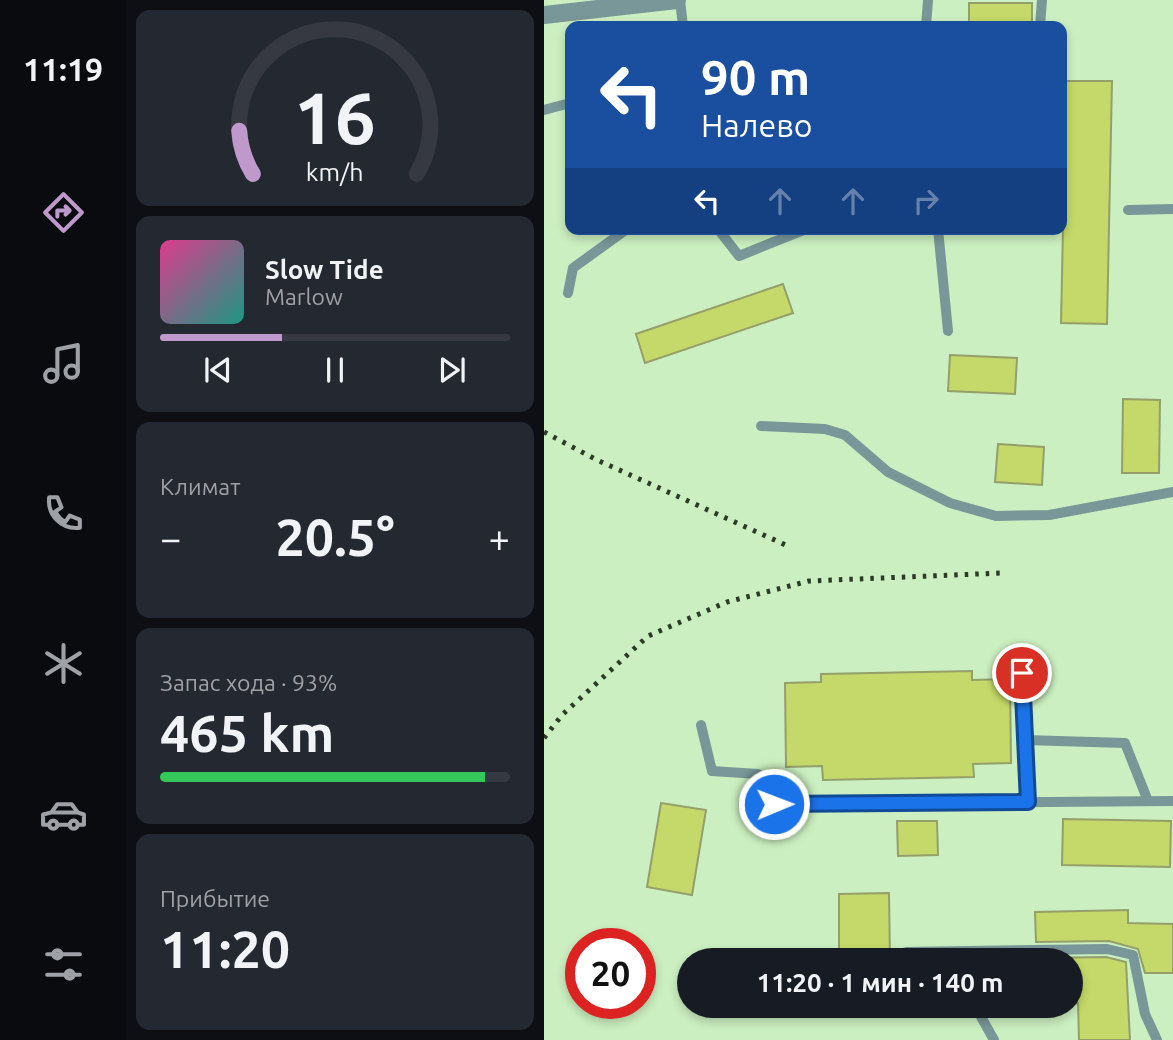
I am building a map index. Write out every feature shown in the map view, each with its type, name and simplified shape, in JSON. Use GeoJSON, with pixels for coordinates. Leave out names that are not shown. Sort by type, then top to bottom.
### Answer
{"type":"FeatureCollection","features":[{"type":"Feature","properties":{"kind":"street"},"geometry":{"type":"LineString","coordinates":[[544,15],[678,0]]}},
{"type":"Feature","properties":{"kind":"lane"},"geometry":{"type":"LineString","coordinates":[[678,0],[682,21]]}},
{"type":"Feature","properties":{"kind":"lane"},"geometry":{"type":"LineString","coordinates":[[926,21],[928,0]]}},
{"type":"Feature","properties":{"kind":"lane"},"geometry":{"type":"LineString","coordinates":[[1040,21],[1042,0]]}},
{"type":"Feature","properties":{"kind":"lane"},"geometry":{"type":"LineString","coordinates":[[544,110],[565,104]]}},
{"type":"Feature","properties":{"kind":"lane"},"geometry":{"type":"LineString","coordinates":[[1128,210],[1173,209]]}},
{"type":"Feature","properties":{"kind":"lane"},"geometry":{"type":"LineString","coordinates":[[568,293],[573,268],[619,235]]}},
{"type":"Feature","properties":{"kind":"lane"},"geometry":{"type":"LineString","coordinates":[[723,235],[739,256],[791,235]]}},
{"type":"Feature","properties":{"kind":"lane"},"geometry":{"type":"LineString","coordinates":[[939,235],[948,331]]}},
{"type":"Feature","properties":{"kind":"lane"},"geometry":{"type":"LineString","coordinates":[[761,426],[826,429],[844,435],[888,472],[950,503],[996,516],[1049,515],[1173,492]]}},
{"type":"Feature","properties":{"kind":"lane"},"geometry":{"type":"LineString","coordinates":[[1022,673],[1028,802]]}},
{"type":"Feature","properties":{"kind":"lane"},"geometry":{"type":"LineString","coordinates":[[701,725],[712,771],[758,774],[774,804],[1173,801]]}},
{"type":"Feature","properties":{"kind":"lane"},"geometry":{"type":"LineString","coordinates":[[1025,740],[1125,743],[1148,802]]}},
{"type":"Feature","properties":{"kind":"lane"},"geometry":{"type":"LineString","coordinates":[[1083,950],[1107,949],[1133,955],[1145,1014],[1157,1040]]}},
{"type":"Feature","properties":{"kind":"lane"},"geometry":{"type":"LineString","coordinates":[[982,1018],[994,1040]]}},
{"type":"Feature","properties":{"kind":"building"},"geometry":{"type":"Polygon","coordinates":[[[969,3],[1032,3],[1032,21],[969,21],[969,3]]]}},
{"type":"Feature","properties":{"kind":"building"},"geometry":{"type":"Polygon","coordinates":[[[1067,81],[1112,81],[1107,324],[1061,323],[1063,235],[1067,235],[1067,81]]]}},
{"type":"Feature","properties":{"kind":"building"},"geometry":{"type":"Polygon","coordinates":[[[783,284],[793,313],[645,363],[636,334],[783,284]]]}},
{"type":"Feature","properties":{"kind":"building"},"geometry":{"type":"Polygon","coordinates":[[[950,355],[1017,358],[1015,394],[948,391],[950,355]]]}},
{"type":"Feature","properties":{"kind":"building"},"geometry":{"type":"Polygon","coordinates":[[[1123,399],[1160,400],[1159,473],[1122,473],[1123,399]]]}},
{"type":"Feature","properties":{"kind":"building"},"geometry":{"type":"Polygon","coordinates":[[[998,444],[1044,447],[1042,485],[995,482],[998,444]]]}},
{"type":"Feature","properties":{"kind":"building"},"geometry":{"type":"Polygon","coordinates":[[[972,671],[972,680],[1010,679],[1011,763],[973,764],[974,777],[823,780],[822,766],[786,767],[785,683],[821,682],[821,674],[972,671]]]}},
{"type":"Feature","properties":{"kind":"building"},"geometry":{"type":"Polygon","coordinates":[[[661,803],[706,810],[692,895],[647,887],[661,803]]]}},
{"type":"Feature","properties":{"kind":"building"},"geometry":{"type":"Polygon","coordinates":[[[1063,819],[1171,821],[1170,867],[1062,865],[1063,819]]]}},
{"type":"Feature","properties":{"kind":"building"},"geometry":{"type":"Polygon","coordinates":[[[897,821],[937,821],[938,855],[898,856],[897,821]]]}},
{"type":"Feature","properties":{"kind":"building"},"geometry":{"type":"Polygon","coordinates":[[[889,893],[890,948],[839,948],[839,894],[889,893]]]}},
{"type":"Feature","properties":{"kind":"building"},"geometry":{"type":"Polygon","coordinates":[[[1128,910],[1128,923],[1173,924],[1173,973],[1145,973],[1138,949],[1109,941],[1036,942],[1035,912],[1128,910]]]}},
{"type":"Feature","properties":{"kind":"building"},"geometry":{"type":"Polygon","coordinates":[[[1083,957],[1106,957],[1126,962],[1130,1040],[1079,1040],[1078,1018],[1083,1018],[1083,957]]]}},
{"type":"Feature","properties":{"kind":"railway"},"geometry":{"type":"LineString","coordinates":[[544,432],[597,460],[788,546]]}},
{"type":"Feature","properties":{"kind":"railway"},"geometry":{"type":"LineString","coordinates":[[544,738],[562,715],[648,636],[727,602],[809,581],[1002,573]]}},
{"type":"Feature","properties":{"kind":"route"},"geometry":{"type":"LineString","coordinates":[[774,804],[1028,802],[1022,673]]}}]}
